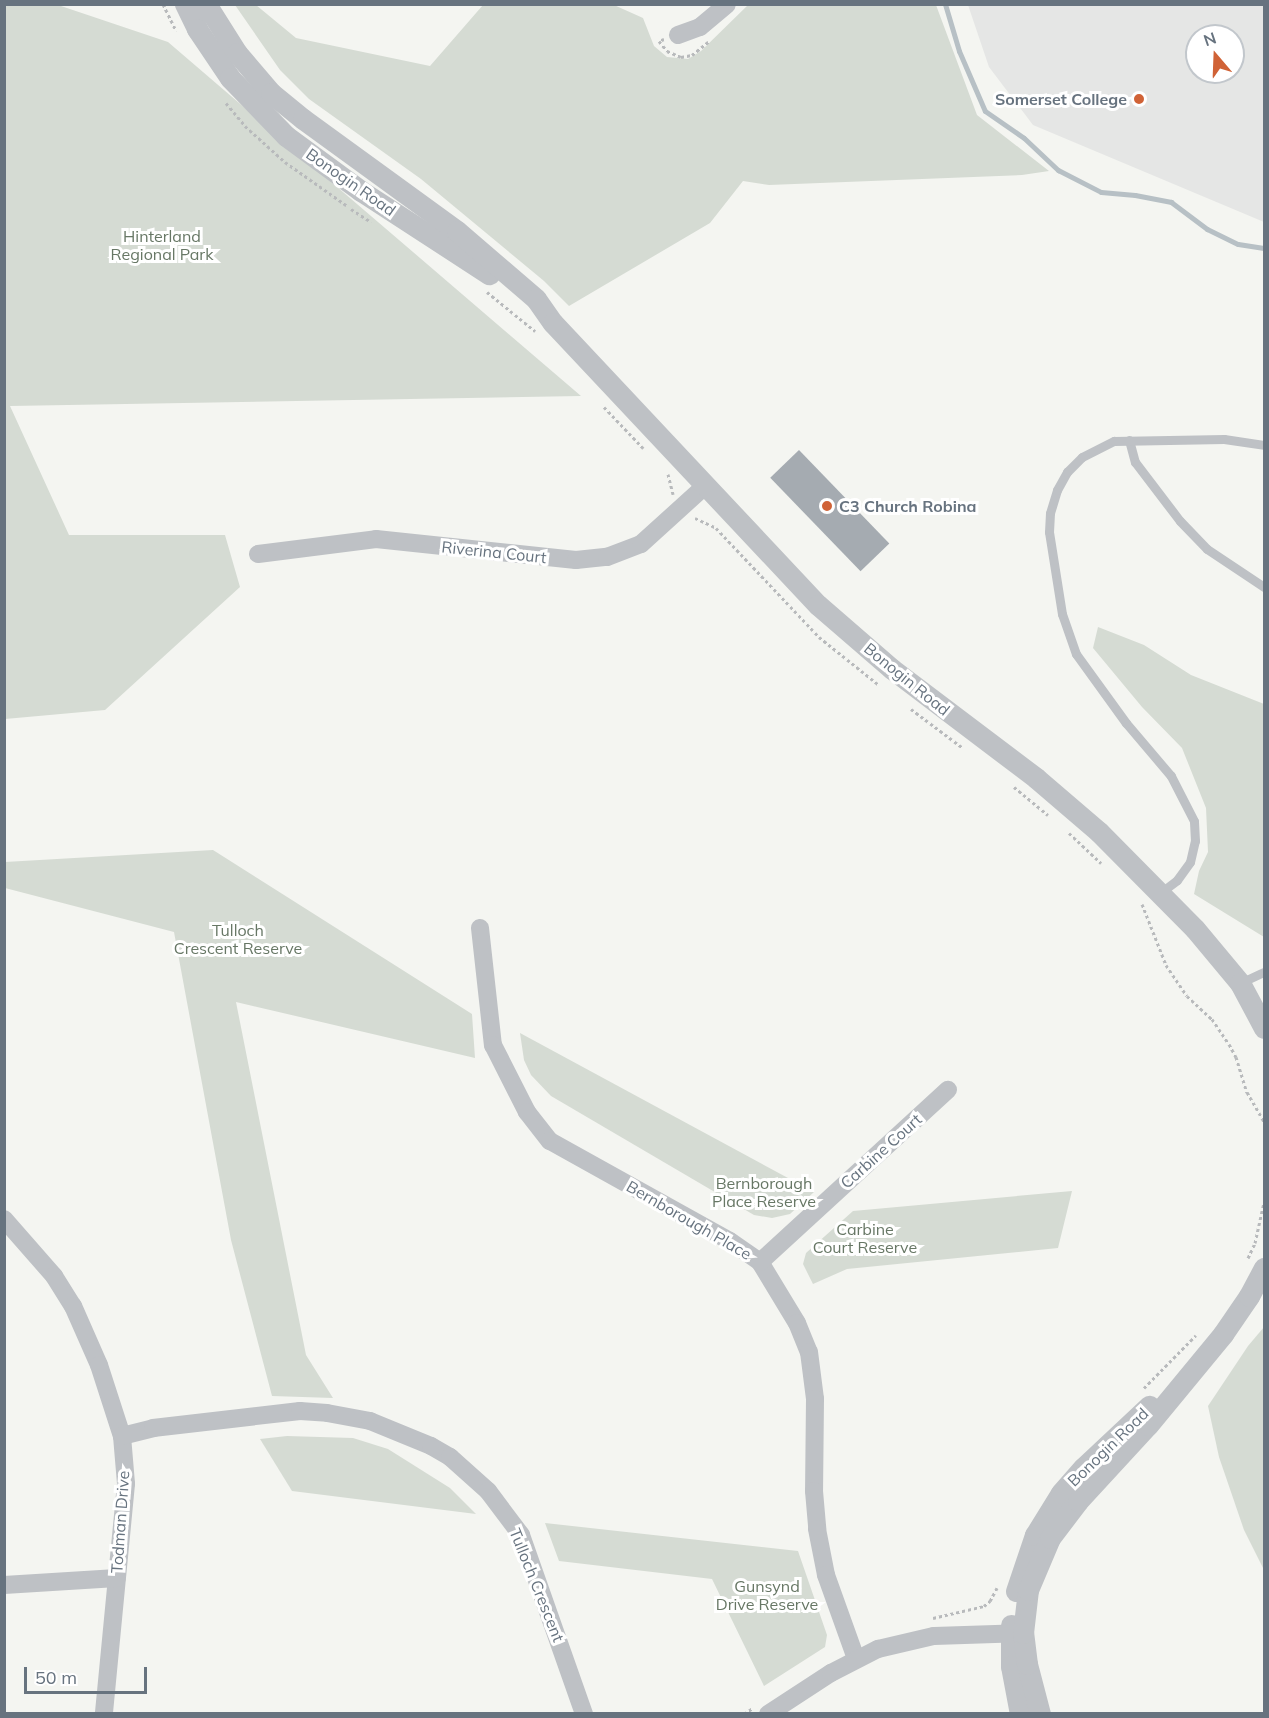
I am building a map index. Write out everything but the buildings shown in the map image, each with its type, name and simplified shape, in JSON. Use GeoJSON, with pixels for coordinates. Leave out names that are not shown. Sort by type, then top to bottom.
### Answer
{"type":"FeatureCollection","features":[{"type":"Feature","properties":{"kind":"street","name":"Bonogin Road"},"geometry":{"type":"LineString","coordinates":[[184,4],[215,56],[247,98],[286,136],[367,195],[471,260],[544,327],[706,485],[818,605],[892,669],[1036,778],[1099,832],[1160,893],[1240,983],[1264,1028]]}},
{"type":"Feature","properties":{"kind":"street","name":"Bonogin Road"},"geometry":{"type":"LineString","coordinates":[[206,4],[237,53],[271,93],[303,120],[473,244],[536,299],[544,327]]}},
{"type":"Feature","properties":{"kind":"street"},"geometry":{"type":"LineString","coordinates":[[678,35],[700,27],[727,4]]}},
{"type":"Feature","properties":{"kind":"street"},"geometry":{"type":"LineString","coordinates":[[271,93],[290,119],[368,178],[371,184],[367,195]]}},
{"type":"Feature","properties":{"kind":"street","name":"Riverina Court"},"geometry":{"type":"LineString","coordinates":[[258,554],[376,539],[576,560],[607,557],[641,544],[706,485]]}},
{"type":"Feature","properties":{"kind":"street","name":"Bernborough Place"},"geometry":{"type":"LineString","coordinates":[[480,928],[493,1045],[527,1112],[550,1141],[730,1241],[760,1262],[796,1323],[809,1352],[815,1399],[814,1491],[817,1529],[826,1575],[856,1659]]}},
{"type":"Feature","properties":{"kind":"street","name":"Carbine Court"},"geometry":{"type":"LineString","coordinates":[[760,1262],[948,1090]]}},
{"type":"Feature","properties":{"kind":"street","name":"Todman Drive"},"geometry":{"type":"LineString","coordinates":[[4,1219],[54,1276],[73,1306],[99,1365],[122,1436],[126,1484],[104,1713]]}},
{"type":"Feature","properties":{"kind":"street","name":"Bonogin Road"},"geometry":{"type":"LineString","coordinates":[[1020,1713],[1014,1688],[1018,1578],[1045,1515],[1083,1468],[1139,1415],[1196,1367],[1223,1335],[1249,1296],[1264,1268]]}},
{"type":"Feature","properties":{"kind":"street","name":"Tulloch Crescent"},"geometry":{"type":"LineString","coordinates":[[122,1436],[153,1428],[300,1411],[327,1413],[370,1421],[431,1446],[450,1457],[488,1491],[520,1535],[584,1713]]}},
{"type":"Feature","properties":{"kind":"street"},"geometry":{"type":"LineString","coordinates":[[4,1585],[117,1578]]}},
{"type":"Feature","properties":{"kind":"street","name":"Bonogin Road"},"geometry":{"type":"LineString","coordinates":[[1017,1634],[1040,1713]]}},
{"type":"Feature","properties":{"kind":"street"},"geometry":{"type":"LineString","coordinates":[[768,1713],[856,1659],[897,1643],[934,1636],[1017,1634]]}},
{"type":"Feature","properties":{"kind":"lane"},"geometry":{"type":"LineString","coordinates":[[1160,893],[1177,880],[1190,862],[1195,841],[1194,821],[1171,776],[1126,723],[1076,654],[1062,614],[1049,532],[1050,513],[1057,490],[1067,472],[1082,457],[1114,441],[1224,439],[1264,445]]}},
{"type":"Feature","properties":{"kind":"lane"},"geometry":{"type":"LineString","coordinates":[[1129,440],[1135,462],[1180,521],[1207,549],[1264,586]]}},
{"type":"Feature","properties":{"kind":"lane"},"geometry":{"type":"LineString","coordinates":[[1240,983],[1264,972]]}},
{"type":"Feature","properties":{"kind":"path"},"geometry":{"type":"LineString","coordinates":[[163,4],[180,38]]}},
{"type":"Feature","properties":{"kind":"path"},"geometry":{"type":"LineString","coordinates":[[219,94],[245,126],[285,162],[379,226]]}},
{"type":"Feature","properties":{"kind":"path"},"geometry":{"type":"LineString","coordinates":[[484,289],[544,327]]}},
{"type":"Feature","properties":{"kind":"path"},"geometry":{"type":"LineString","coordinates":[[597,399],[650,455]]}},
{"type":"Feature","properties":{"kind":"path"},"geometry":{"type":"LineString","coordinates":[[664,470],[676,498]]}},
{"type":"Feature","properties":{"kind":"path"},"geometry":{"type":"LineString","coordinates":[[693,515],[696,519],[716,528],[834,651],[880,685]]}},
{"type":"Feature","properties":{"kind":"path"},"geometry":{"type":"LineString","coordinates":[[906,705],[969,753]]}},
{"type":"Feature","properties":{"kind":"path"},"geometry":{"type":"LineString","coordinates":[[1014,786],[1055,821]]}},
{"type":"Feature","properties":{"kind":"path"},"geometry":{"type":"LineString","coordinates":[[1064,828],[1106,867]]}},
{"type":"Feature","properties":{"kind":"path"},"geometry":{"type":"LineString","coordinates":[[1137,897],[1148,914],[1156,945],[1166,965],[1187,996],[1212,1019],[1229,1044],[1236,1057],[1247,1092],[1264,1121]]}},
{"type":"Feature","properties":{"kind":"shaded area","name":"Somerset College"},"geometry":{"type":"Polygon","coordinates":[[[968,5],[1264,5],[1264,222],[1033,125],[989,67],[968,5]]]}},
{"type":"Feature","properties":{"kind":"green space","name":"Hinterland Regional Park"},"geometry":{"type":"Polygon","coordinates":[[[5,5],[58,5],[168,42],[581,396],[10,406],[69,535],[225,535],[240,587],[105,710],[5,719],[5,5]]]}},
{"type":"Feature","properties":{"kind":"green space"},"geometry":{"type":"Polygon","coordinates":[[[235,5],[256,5],[296,38],[430,66],[483,5],[614,5],[643,18],[654,46],[667,57],[688,59],[701,51],[748,5],[936,5],[977,115],[1049,171],[1022,175],[769,185],[743,181],[710,223],[569,306],[544,281],[421,179],[309,99],[280,70],[235,5]]]}},
{"type":"Feature","properties":{"kind":"green space"},"geometry":{"type":"Polygon","coordinates":[[[1098,627],[1144,645],[1191,675],[1264,704],[1264,937],[1194,894],[1199,871],[1208,852],[1206,808],[1182,748],[1142,707],[1093,648],[1098,627]]]}},
{"type":"Feature","properties":{"kind":"green space","name":"Tulloch Crescent Reserve"},"geometry":{"type":"Polygon","coordinates":[[[213,850],[472,1014],[475,1058],[236,1002],[306,1355],[333,1398],[272,1396],[231,1240],[174,932],[5,888],[5,862],[213,850]]]}},
{"type":"Feature","properties":{"kind":"green space","name":"Bernborough Place Reserve"},"geometry":{"type":"Polygon","coordinates":[[[520,1033],[814,1192],[790,1214],[772,1218],[754,1215],[551,1096],[531,1075],[524,1060],[520,1033]]]}},
{"type":"Feature","properties":{"kind":"green space","name":"Carbine Court Reserve"},"geometry":{"type":"Polygon","coordinates":[[[1072,1191],[1058,1248],[847,1269],[813,1284],[803,1264],[806,1253],[853,1211],[1072,1191]]]}},
{"type":"Feature","properties":{"kind":"green space"},"geometry":{"type":"Polygon","coordinates":[[[1264,1327],[1264,1570],[1244,1530],[1219,1457],[1208,1406],[1248,1346],[1264,1327]]]}},
{"type":"Feature","properties":{"kind":"green space"},"geometry":{"type":"Polygon","coordinates":[[[287,1436],[353,1438],[388,1449],[450,1488],[476,1514],[292,1491],[260,1439],[287,1436]]]}},
{"type":"Feature","properties":{"kind":"green space","name":"Gunsynd Drive Reserve"},"geometry":{"type":"Polygon","coordinates":[[[545,1523],[798,1551],[827,1635],[825,1647],[764,1686],[712,1579],[559,1561],[545,1523]]]}},
{"type":"Feature","properties":{"kind":"waterway"},"geometry":{"type":"LineString","coordinates":[[945,4],[959,51],[985,111],[1024,138],[1058,170],[1101,192],[1135,195],[1171,202],[1207,229],[1238,244],[1264,248]]}},
{"type":"Feature","properties":{"kind":"place","name":"Somerset College"},"geometry":{"type":"Point","coordinates":[1139,99]}},
{"type":"Feature","properties":{"kind":"place","name":"C3 Church Robina"},"geometry":{"type":"Point","coordinates":[827,506]}}]}
